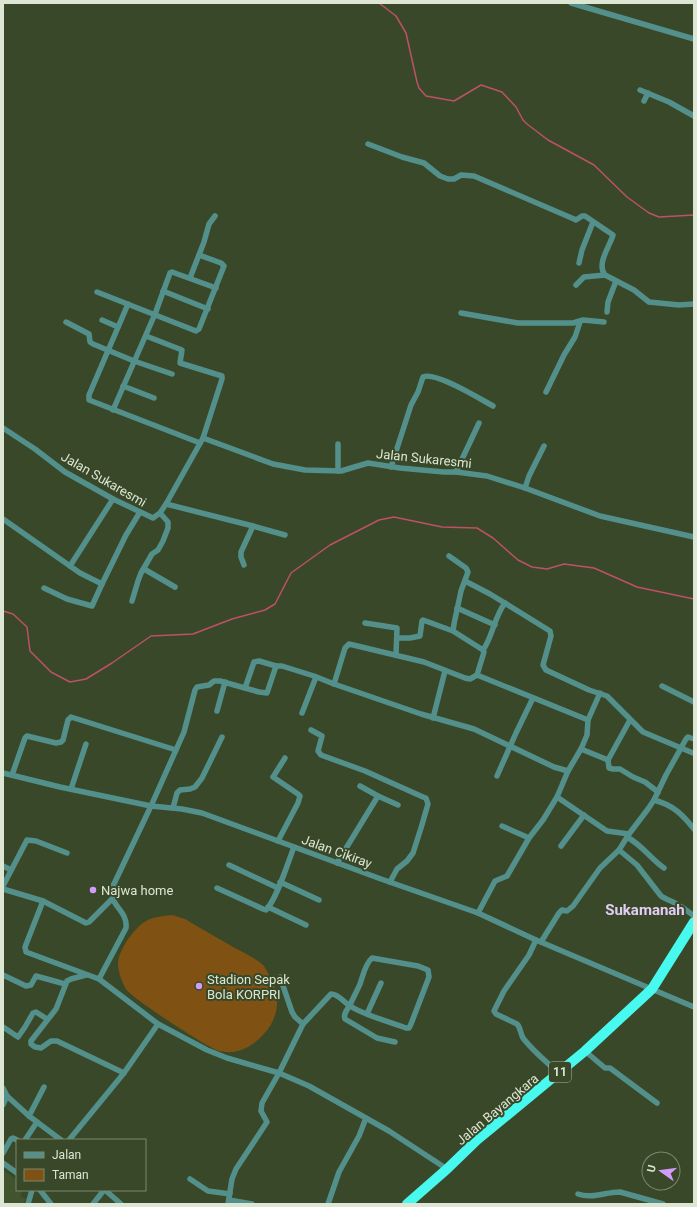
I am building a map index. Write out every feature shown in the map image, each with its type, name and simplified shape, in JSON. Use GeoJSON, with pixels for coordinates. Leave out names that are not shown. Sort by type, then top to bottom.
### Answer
{"type":"FeatureCollection","features":[{"type":"Feature","properties":{"kind":"highway","name":"Jalan Bayangkara"},"geometry":{"type":"LineString","coordinates":[[407,1204],[478,1140],[585,1051],[652,989],[694,922]]}},
{"type":"Feature","properties":{"kind":"street"},"geometry":{"type":"LineString","coordinates":[[571,3],[584,5],[694,39]]}},
{"type":"Feature","properties":{"kind":"street"},"geometry":{"type":"LineString","coordinates":[[640,90],[669,102],[694,116]]}},
{"type":"Feature","properties":{"kind":"street"},"geometry":{"type":"LineString","coordinates":[[644,101],[648,93]]}},
{"type":"Feature","properties":{"kind":"street"},"geometry":{"type":"LineString","coordinates":[[368,144],[402,157],[424,163],[440,176],[448,179],[454,179],[461,175],[474,176],[576,220],[583,215],[613,235],[604,254],[602,271],[605,275],[634,290],[649,302],[679,305],[694,304]]}},
{"type":"Feature","properties":{"kind":"street"},"geometry":{"type":"LineString","coordinates":[[190,278],[209,224],[215,216]]}},
{"type":"Feature","properties":{"kind":"street"},"geometry":{"type":"LineString","coordinates":[[580,263],[582,250],[593,222]]}},
{"type":"Feature","properties":{"kind":"street"},"geometry":{"type":"LineString","coordinates":[[97,292],[196,331],[199,329],[208,309],[224,265],[199,255]]}},
{"type":"Feature","properties":{"kind":"street"},"geometry":{"type":"LineString","coordinates":[[113,410],[146,336],[171,272],[216,288]]}},
{"type":"Feature","properties":{"kind":"street"},"geometry":{"type":"LineString","coordinates":[[576,285],[584,278],[605,275]]}},
{"type":"Feature","properties":{"kind":"street"},"geometry":{"type":"LineString","coordinates":[[607,312],[608,302],[616,281]]}},
{"type":"Feature","properties":{"kind":"street"},"geometry":{"type":"LineString","coordinates":[[163,291],[208,309]]}},
{"type":"Feature","properties":{"kind":"street"},"geometry":{"type":"LineString","coordinates":[[128,304],[89,395],[90,402],[202,440],[222,376],[180,363],[182,350],[146,336]]}},
{"type":"Feature","properties":{"kind":"street"},"geometry":{"type":"LineString","coordinates":[[461,313],[510,322],[573,323],[583,320],[604,322]]}},
{"type":"Feature","properties":{"kind":"street"},"geometry":{"type":"LineString","coordinates":[[102,320],[118,327]]}},
{"type":"Feature","properties":{"kind":"street"},"geometry":{"type":"LineString","coordinates":[[66,322],[89,334],[91,343],[134,361],[172,374]]}},
{"type":"Feature","properties":{"kind":"street"},"geometry":{"type":"LineString","coordinates":[[546,392],[564,355],[575,337],[580,322]]}},
{"type":"Feature","properties":{"kind":"street"},"geometry":{"type":"LineString","coordinates":[[391,467],[423,377],[428,375],[464,389],[479,400],[492,406]]}},
{"type":"Feature","properties":{"kind":"street"},"geometry":{"type":"LineString","coordinates":[[123,386],[154,398]]}},
{"type":"Feature","properties":{"kind":"street"},"geometry":{"type":"LineString","coordinates":[[456,472],[479,423]]}},
{"type":"Feature","properties":{"kind":"street","name":"Jalan Sukaresmi"},"geometry":{"type":"LineString","coordinates":[[3,428],[35,449],[65,472],[113,499],[153,518],[160,513],[166,504],[202,440],[279,466],[305,470],[338,471],[368,463],[391,467],[487,476],[525,488],[600,516],[694,537]]}},
{"type":"Feature","properties":{"kind":"street"},"geometry":{"type":"LineString","coordinates":[[338,444],[338,471]]}},
{"type":"Feature","properties":{"kind":"street"},"geometry":{"type":"LineString","coordinates":[[525,488],[529,476],[544,446]]}},
{"type":"Feature","properties":{"kind":"street"},"geometry":{"type":"LineString","coordinates":[[70,566],[113,499]]}},
{"type":"Feature","properties":{"kind":"street"},"geometry":{"type":"LineString","coordinates":[[166,504],[285,535]]}},
{"type":"Feature","properties":{"kind":"street"},"geometry":{"type":"LineString","coordinates":[[44,588],[66,599],[93,606],[126,535],[140,512]]}},
{"type":"Feature","properties":{"kind":"street"},"geometry":{"type":"LineString","coordinates":[[132,601],[138,581],[152,554],[157,551],[161,545],[168,528],[167,521],[160,513]]}},
{"type":"Feature","properties":{"kind":"street"},"geometry":{"type":"LineString","coordinates":[[3,519],[70,566],[102,584]]}},
{"type":"Feature","properties":{"kind":"street"},"geometry":{"type":"LineString","coordinates":[[244,565],[241,552],[253,526]]}},
{"type":"Feature","properties":{"kind":"street"},"geometry":{"type":"LineString","coordinates":[[449,556],[468,570],[457,608],[453,631]]}},
{"type":"Feature","properties":{"kind":"street"},"geometry":{"type":"LineString","coordinates":[[144,569],[175,587]]}},
{"type":"Feature","properties":{"kind":"street"},"geometry":{"type":"LineString","coordinates":[[465,581],[505,603],[550,631],[551,636],[544,665],[545,669],[589,690],[607,696],[643,732],[693,753]]}},
{"type":"Feature","properties":{"kind":"street"},"geometry":{"type":"LineString","coordinates":[[334,684],[347,644],[360,645],[424,662],[467,679],[471,679],[477,675],[484,652],[483,650],[489,642],[502,607],[505,603]]}},
{"type":"Feature","properties":{"kind":"street"},"geometry":{"type":"LineString","coordinates":[[457,608],[495,625]]}},
{"type":"Feature","properties":{"kind":"street"},"geometry":{"type":"LineString","coordinates":[[397,638],[420,636],[423,620],[453,631],[483,650]]}},
{"type":"Feature","properties":{"kind":"street"},"geometry":{"type":"LineString","coordinates":[[365,623],[396,627],[398,630],[396,655]]}},
{"type":"Feature","properties":{"kind":"street"},"geometry":{"type":"LineString","coordinates":[[244,688],[254,662],[259,661],[276,666],[282,666],[433,718],[474,729],[554,767],[568,771]]}},
{"type":"Feature","properties":{"kind":"street"},"geometry":{"type":"LineString","coordinates":[[99,979],[126,928],[126,918],[112,899],[111,895],[113,886],[152,806],[184,732],[196,688],[199,686],[210,685],[216,680],[264,694],[267,693],[276,666]]}},
{"type":"Feature","properties":{"kind":"street"},"geometry":{"type":"LineString","coordinates":[[433,718],[445,670]]}},
{"type":"Feature","properties":{"kind":"street"},"geometry":{"type":"LineString","coordinates":[[477,675],[588,720]]}},
{"type":"Feature","properties":{"kind":"street"},"geometry":{"type":"LineString","coordinates":[[302,713],[316,677]]}},
{"type":"Feature","properties":{"kind":"street"},"geometry":{"type":"LineString","coordinates":[[218,711],[225,682]]}},
{"type":"Feature","properties":{"kind":"street"},"geometry":{"type":"LineString","coordinates":[[662,686],[694,702]]}},
{"type":"Feature","properties":{"kind":"street"},"geometry":{"type":"LineString","coordinates":[[478,912],[495,881],[507,876],[529,838],[543,820],[557,796],[587,735],[588,720],[600,693]]}},
{"type":"Feature","properties":{"kind":"street"},"geometry":{"type":"LineString","coordinates":[[497,776],[533,698]]}},
{"type":"Feature","properties":{"kind":"street"},"geometry":{"type":"LineString","coordinates":[[12,775],[27,736],[56,743],[61,742],[70,718],[176,750]]}},
{"type":"Feature","properties":{"kind":"street"},"geometry":{"type":"LineString","coordinates":[[630,720],[608,760],[609,768],[613,770],[620,769],[645,782],[658,792]]}},
{"type":"Feature","properties":{"kind":"street"},"geometry":{"type":"LineString","coordinates":[[311,730],[322,736],[318,751],[321,755],[365,771],[426,798],[428,804],[422,828],[413,853],[407,861],[396,869],[390,882]]}},
{"type":"Feature","properties":{"kind":"street"},"geometry":{"type":"LineString","coordinates":[[173,808],[177,793],[180,790],[190,789],[202,778],[222,736]]}},
{"type":"Feature","properties":{"kind":"street"},"geometry":{"type":"LineString","coordinates":[[559,1073],[537,1054],[522,1036],[520,1026],[496,1014],[494,1011],[495,1006],[558,913],[562,910],[567,911],[573,906],[600,868],[619,850],[654,800],[666,775],[688,738],[694,739]]}},
{"type":"Feature","properties":{"kind":"street"},"geometry":{"type":"LineString","coordinates":[[71,789],[86,744]]}},
{"type":"Feature","properties":{"kind":"street"},"geometry":{"type":"LineString","coordinates":[[581,749],[608,760]]}},
{"type":"Feature","properties":{"kind":"street"},"geometry":{"type":"LineString","coordinates":[[278,841],[298,803],[300,796],[273,777],[285,758]]}},
{"type":"Feature","properties":{"kind":"street","name":"Jalan Cikiray"},"geometry":{"type":"LineString","coordinates":[[3,773],[152,806],[202,813],[337,863],[478,912],[539,941],[694,1007]]}},
{"type":"Feature","properties":{"kind":"street"},"geometry":{"type":"LineString","coordinates":[[360,786],[398,805]]}},
{"type":"Feature","properties":{"kind":"street"},"geometry":{"type":"LineString","coordinates":[[337,863],[378,796]]}},
{"type":"Feature","properties":{"kind":"street"},"geometry":{"type":"LineString","coordinates":[[557,796],[607,831],[628,836],[638,843],[664,868]]}},
{"type":"Feature","properties":{"kind":"street"},"geometry":{"type":"LineString","coordinates":[[654,800],[665,803],[675,809],[694,829]]}},
{"type":"Feature","properties":{"kind":"street"},"geometry":{"type":"LineString","coordinates":[[561,846],[584,815]]}},
{"type":"Feature","properties":{"kind":"street"},"geometry":{"type":"LineString","coordinates":[[502,826],[529,838]]}},
{"type":"Feature","properties":{"kind":"street"},"geometry":{"type":"LineString","coordinates":[[67,853],[28,839],[3,888],[42,901],[86,923],[89,922],[112,899]]}},
{"type":"Feature","properties":{"kind":"street"},"geometry":{"type":"LineString","coordinates":[[217,888],[263,910],[266,910],[279,885],[294,847]]}},
{"type":"Feature","properties":{"kind":"street"},"geometry":{"type":"LineString","coordinates":[[619,850],[637,865],[661,896],[694,916]]}},
{"type":"Feature","properties":{"kind":"street"},"geometry":{"type":"LineString","coordinates":[[229,865],[319,900]]}},
{"type":"Feature","properties":{"kind":"street"},"geometry":{"type":"LineString","coordinates":[[3,866],[12,870]]}},
{"type":"Feature","properties":{"kind":"street"},"geometry":{"type":"LineString","coordinates":[[42,901],[25,947],[25,951],[99,979],[158,1024],[207,1050],[279,1073],[309,1086],[389,1131],[447,1169]]}},
{"type":"Feature","properties":{"kind":"street"},"geometry":{"type":"LineString","coordinates":[[268,907],[306,925]]}},
{"type":"Feature","properties":{"kind":"street"},"geometry":{"type":"LineString","coordinates":[[229,1199],[232,1179],[236,1169],[267,1122],[261,1111],[262,1103],[279,1073],[303,1024],[331,994],[338,996],[349,1006],[409,1028],[429,977],[428,970],[418,966],[372,958],[368,963],[359,985],[349,1006],[344,1015],[345,1020],[377,1038],[395,1042]]}},
{"type":"Feature","properties":{"kind":"street"},"geometry":{"type":"LineString","coordinates":[[86,974],[71,979],[65,984],[56,1008],[31,1041],[32,1045],[41,1048],[51,1041],[57,1041],[124,1073]]}},
{"type":"Feature","properties":{"kind":"street"},"geometry":{"type":"LineString","coordinates":[[3,975],[26,986],[31,985],[36,976],[65,984]]}},
{"type":"Feature","properties":{"kind":"street"},"geometry":{"type":"LineString","coordinates":[[280,977],[292,1012],[303,1024]]}},
{"type":"Feature","properties":{"kind":"street"},"geometry":{"type":"LineString","coordinates":[[368,1014],[381,983]]}},
{"type":"Feature","properties":{"kind":"street"},"geometry":{"type":"LineString","coordinates":[[3,1028],[18,1037],[33,1013],[36,1012],[47,1019]]}},
{"type":"Feature","properties":{"kind":"street"},"geometry":{"type":"LineString","coordinates":[[70,1139],[124,1073],[158,1024]]}},
{"type":"Feature","properties":{"kind":"street"},"geometry":{"type":"LineString","coordinates":[[585,1051],[605,1068],[610,1068],[658,1103]]}},
{"type":"Feature","properties":{"kind":"street"},"geometry":{"type":"LineString","coordinates":[[29,1116],[44,1087]]}},
{"type":"Feature","properties":{"kind":"street"},"geometry":{"type":"LineString","coordinates":[[3,1088],[7,1096],[29,1116],[60,1139]]}},
{"type":"Feature","properties":{"kind":"street"},"geometry":{"type":"LineString","coordinates":[[3,1105],[7,1096]]}},
{"type":"Feature","properties":{"kind":"street"},"geometry":{"type":"LineString","coordinates":[[328,1204],[339,1172],[359,1136],[366,1118]]}},
{"type":"Feature","properties":{"kind":"street"},"geometry":{"type":"LineString","coordinates":[[26,1139],[37,1122]]}},
{"type":"Feature","properties":{"kind":"street"},"geometry":{"type":"LineString","coordinates":[[3,1153],[11,1140],[13,1138],[16,1140]]}},
{"type":"Feature","properties":{"kind":"street"},"geometry":{"type":"LineString","coordinates":[[3,1163],[16,1172]]}},
{"type":"Feature","properties":{"kind":"street"},"geometry":{"type":"LineString","coordinates":[[190,1179],[208,1191],[229,1199],[252,1204]]}},
{"type":"Feature","properties":{"kind":"street"},"geometry":{"type":"LineString","coordinates":[[28,1204],[32,1191]]}},
{"type":"Feature","properties":{"kind":"street"},"geometry":{"type":"LineString","coordinates":[[41,1191],[51,1204]]}},
{"type":"Feature","properties":{"kind":"street"},"geometry":{"type":"LineString","coordinates":[[93,1204],[104,1191]]}},
{"type":"Feature","properties":{"kind":"street"},"geometry":{"type":"LineString","coordinates":[[106,1191],[121,1204]]}},
{"type":"Feature","properties":{"kind":"street"},"geometry":{"type":"LineString","coordinates":[[578,1194],[595,1196],[612,1192],[620,1192],[663,1204]]}},
{"type":"Feature","properties":{"kind":"shaded area"},"geometry":{"type":"Polygon","coordinates":[[[3,1170],[16,1179],[16,1191],[22,1191],[20,1196],[26,1199],[23,1204],[3,1204],[3,1170]]]}},
{"type":"Feature","properties":{"kind":"green space","name":"Stadion Sepak Bola KORPRI"},"geometry":{"type":"Polygon","coordinates":[[[172,915],[185,919],[260,962],[266,969],[276,991],[277,1007],[268,1029],[253,1044],[242,1050],[231,1052],[219,1051],[212,1048],[154,1011],[126,989],[120,977],[118,963],[121,952],[127,941],[135,930],[146,921],[157,917],[172,915]]]}},
{"type":"Feature","properties":{"kind":"waterway"},"geometry":{"type":"LineString","coordinates":[[379,3],[396,16],[406,33],[417,82],[419,88],[426,96],[454,101],[481,85],[502,92],[516,107],[527,124],[548,140],[594,165],[627,197],[649,213],[659,217],[694,215]]}},
{"type":"Feature","properties":{"kind":"waterway"},"geometry":{"type":"LineString","coordinates":[[3,611],[13,614],[27,627],[30,651],[51,672],[70,682],[86,679],[151,636],[193,634],[232,619],[265,610],[275,604],[291,573],[330,545],[379,520],[394,517],[442,527],[477,528],[493,538],[518,560],[532,567],[547,569],[564,564],[594,568],[637,587],[694,599]]}},
{"type":"Feature","properties":{"kind":"place","name":"Najwa home"},"geometry":{"type":"Point","coordinates":[93,890]}},
{"type":"Feature","properties":{"kind":"place","name":"Stadion Sepak Bola KORPRI"},"geometry":{"type":"Point","coordinates":[199,986]}},
{"type":"Feature","properties":{"kind":"district","name":"Sukamanah"},"geometry":{"type":"Point","coordinates":[645,910]}}]}
